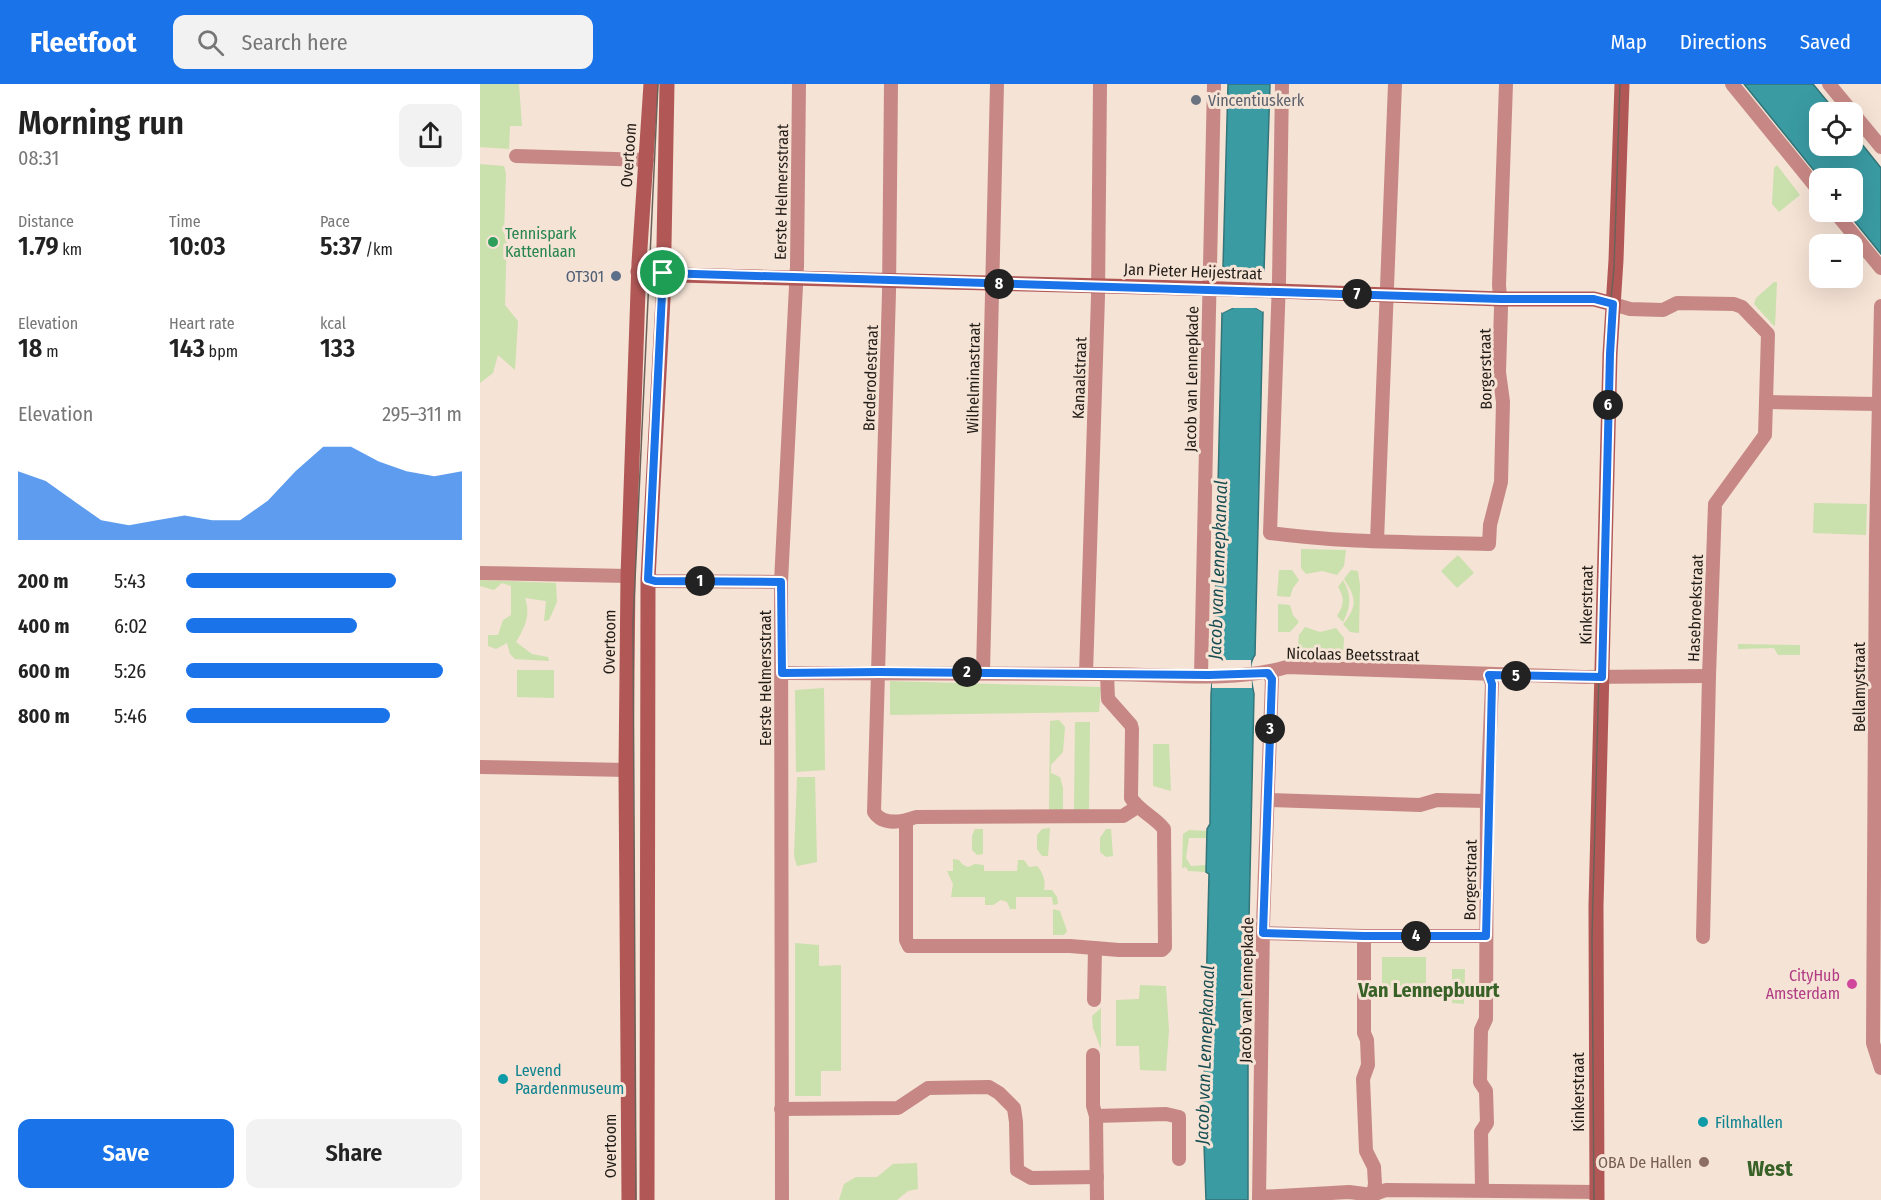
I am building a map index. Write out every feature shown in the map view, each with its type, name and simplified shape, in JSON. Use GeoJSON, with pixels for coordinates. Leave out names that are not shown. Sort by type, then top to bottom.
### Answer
{"type":"FeatureCollection","features":[{"type":"Feature","properties":{"kind":"main road","name":"Overtoom"},"geometry":{"type":"LineString","coordinates":[[629,1200],[626,770],[628,576],[638,272],[651,84]]}},
{"type":"Feature","properties":{"kind":"main road"},"geometry":{"type":"LineString","coordinates":[[647,1200],[648,579],[663,273],[667,84]]}},
{"type":"Feature","properties":{"kind":"main road","name":"Kinkerstraat"},"geometry":{"type":"LineString","coordinates":[[1597,1196],[1595,937],[1610,354],[1617,256],[1622,84]]}},
{"type":"Feature","properties":{"kind":"main road","name":"Jan Pieter Heijestraat"},"geometry":{"type":"LineString","coordinates":[[638,272],[1501,299],[1594,299],[1613,304]]}},
{"type":"Feature","properties":{"kind":"street","name":"Eerste Helmersstraat"},"geometry":{"type":"LineString","coordinates":[[782,1200],[781,582],[796,278],[799,84]]}},
{"type":"Feature","properties":{"kind":"street","name":"Brederodestraat"},"geometry":{"type":"LineString","coordinates":[[891,84],[889,281],[874,812],[879,819],[886,822],[906,821]]}},
{"type":"Feature","properties":{"kind":"street","name":"Wilhelminastraat"},"geometry":{"type":"LineString","coordinates":[[983,672],[997,84]]}},
{"type":"Feature","properties":{"kind":"street","name":"Kanaalstraat"},"geometry":{"type":"LineString","coordinates":[[1086,674],[1098,286],[1100,84]]}},
{"type":"Feature","properties":{"kind":"street","name":"Jacob van Lennepkade"},"geometry":{"type":"LineString","coordinates":[[1205,675],[1216,289],[1214,84]]}},
{"type":"Feature","properties":{"kind":"street"},"geometry":{"type":"LineString","coordinates":[[1282,84],[1271,291],[1270,533],[1363,542],[1377,541],[1395,84]]}},
{"type":"Feature","properties":{"kind":"street","name":"Borgerstraat"},"geometry":{"type":"LineString","coordinates":[[1377,541],[1490,544],[1490,525],[1501,482],[1503,402],[1499,372],[1501,299],[1499,285],[1506,84]]}},
{"type":"Feature","properties":{"kind":"street"},"geometry":{"type":"LineString","coordinates":[[1732,84],[1809,178]]}},
{"type":"Feature","properties":{"kind":"street"},"geometry":{"type":"LineString","coordinates":[[1829,84],[1881,147]]}},
{"type":"Feature","properties":{"kind":"street"},"geometry":{"type":"LineString","coordinates":[[516,156],[647,160]]}},
{"type":"Feature","properties":{"kind":"street"},"geometry":{"type":"LineString","coordinates":[[1843,222],[1881,268]]}},
{"type":"Feature","properties":{"kind":"street","name":"Jan Pieter Heijestraat"},"geometry":{"type":"LineString","coordinates":[[1613,304],[1630,309],[1653,310],[1664,310],[1677,303],[1734,304],[1742,307]]}},
{"type":"Feature","properties":{"kind":"street","name":"Bellamystraat"},"geometry":{"type":"LineString","coordinates":[[1881,306],[1878,404],[1878,696],[1873,1043],[1881,1068]]}},
{"type":"Feature","properties":{"kind":"street","name":"Hasebroekstraat"},"geometry":{"type":"LineString","coordinates":[[1703,937],[1709,676],[1716,504],[1765,435],[1767,334],[1742,307]]}},
{"type":"Feature","properties":{"kind":"street"},"geometry":{"type":"LineString","coordinates":[[1766,402],[1878,404]]}},
{"type":"Feature","properties":{"kind":"street"},"geometry":{"type":"LineString","coordinates":[[480,573],[628,576]]}},
{"type":"Feature","properties":{"kind":"street"},"geometry":{"type":"LineString","coordinates":[[648,579],[655,581],[781,582]]}},
{"type":"Feature","properties":{"kind":"street","name":"Nicolaas Beetsstraat"},"geometry":{"type":"LineString","coordinates":[[782,673],[983,672],[1205,675],[1263,673],[1287,667],[1489,675],[1709,676]]}},
{"type":"Feature","properties":{"kind":"street","name":"Jacob van Lennepkade"},"geometry":{"type":"LineString","coordinates":[[1259,1198],[1263,933],[1272,679],[1263,673]]}},
{"type":"Feature","properties":{"kind":"street"},"geometry":{"type":"LineString","coordinates":[[1107,674],[1108,699],[1132,729],[1131,798],[1137,807],[1144,810],[1164,829],[1165,947],[1162,950],[1146,950],[909,946],[906,940],[906,821],[916,817],[1123,816],[1137,807]]}},
{"type":"Feature","properties":{"kind":"street","name":"Borgerstraat"},"geometry":{"type":"LineString","coordinates":[[1482,1190],[1481,1132],[1487,1123],[1486,1091],[1480,1082],[1480,1030],[1486,1018],[1488,801],[1492,684],[1489,675]]}},
{"type":"Feature","properties":{"kind":"street"},"geometry":{"type":"LineString","coordinates":[[480,767],[626,770]]}},
{"type":"Feature","properties":{"kind":"street"},"geometry":{"type":"LineString","coordinates":[[1268,800],[1420,805],[1437,800],[1488,801]]}},
{"type":"Feature","properties":{"kind":"street"},"geometry":{"type":"LineString","coordinates":[[1263,933],[1486,936]]}},
{"type":"Feature","properties":{"kind":"street"},"geometry":{"type":"LineString","coordinates":[[1364,936],[1364,1033],[1367,1040],[1368,1065],[1363,1079],[1366,1150],[1374,1167],[1375,1184],[1372,1198]]}},
{"type":"Feature","properties":{"kind":"street"},"geometry":{"type":"LineString","coordinates":[[1094,1000],[1095,948]]}},
{"type":"Feature","properties":{"kind":"street"},"geometry":{"type":"LineString","coordinates":[[1093,1055],[1092,1106],[1096,1116],[1097,1200]]}},
{"type":"Feature","properties":{"kind":"street"},"geometry":{"type":"LineString","coordinates":[[781,1109],[898,1108],[928,1088],[989,1087],[999,1093],[1014,1108],[1017,1170],[1031,1178],[1097,1177]]}},
{"type":"Feature","properties":{"kind":"street"},"geometry":{"type":"LineString","coordinates":[[1096,1116],[1166,1114],[1179,1117],[1179,1159]]}},
{"type":"Feature","properties":{"kind":"street"},"geometry":{"type":"LineString","coordinates":[[1259,1198],[1349,1192],[1372,1198],[1386,1190],[1482,1190],[1597,1196]]}},
{"type":"Feature","properties":{"kind":"green space"},"geometry":{"type":"Polygon","coordinates":[[[480,84],[519,84],[522,126],[510,126],[509,149],[480,147],[480,84]]]}},
{"type":"Feature","properties":{"kind":"green space"},"geometry":{"type":"Polygon","coordinates":[[[480,164],[504,166],[506,174],[505,305],[518,321],[515,370],[498,355],[493,373],[480,383],[480,164]]]}},
{"type":"Feature","properties":{"kind":"green space"},"geometry":{"type":"Polygon","coordinates":[[[1777,165],[1800,195],[1779,212],[1772,204],[1774,168],[1777,165]]]}},
{"type":"Feature","properties":{"kind":"green space"},"geometry":{"type":"Polygon","coordinates":[[[1774,282],[1777,282],[1775,326],[1754,304],[1756,298],[1774,282]]]}},
{"type":"Feature","properties":{"kind":"green space"},"geometry":{"type":"Polygon","coordinates":[[[1814,503],[1867,504],[1866,535],[1813,533],[1814,503]]]}},
{"type":"Feature","properties":{"kind":"green space"},"geometry":{"type":"Polygon","coordinates":[[[1301,549],[1346,550],[1344,566],[1337,575],[1322,571],[1306,574],[1301,568],[1301,549]]]}},
{"type":"Feature","properties":{"kind":"green space"},"geometry":{"type":"Polygon","coordinates":[[[1458,555],[1474,573],[1457,588],[1441,571],[1458,555]]]}},
{"type":"Feature","properties":{"kind":"green space"},"geometry":{"type":"Polygon","coordinates":[[[1279,570],[1292,570],[1299,580],[1290,597],[1277,596],[1279,570]]]}},
{"type":"Feature","properties":{"kind":"green space"},"geometry":{"type":"Polygon","coordinates":[[[1351,570],[1358,571],[1360,585],[1359,633],[1350,632],[1343,624],[1354,602],[1344,579],[1351,570]]]}},
{"type":"Feature","properties":{"kind":"green space"},"geometry":{"type":"Polygon","coordinates":[[[480,580],[556,583],[557,602],[549,620],[544,621],[546,601],[525,598],[526,621],[516,642],[532,654],[548,657],[549,661],[515,659],[510,654],[507,643],[496,649],[488,646],[488,635],[498,635],[503,620],[511,615],[511,586],[502,583],[494,590],[480,586],[480,580]]]}},
{"type":"Feature","properties":{"kind":"green space"},"geometry":{"type":"Polygon","coordinates":[[[1343,580],[1349,601],[1343,622],[1337,616],[1343,602],[1338,587],[1343,580]]]}},
{"type":"Feature","properties":{"kind":"green space"},"geometry":{"type":"Polygon","coordinates":[[[1278,604],[1290,605],[1293,615],[1299,622],[1290,632],[1278,632],[1278,604]]]}},
{"type":"Feature","properties":{"kind":"green space"},"geometry":{"type":"Polygon","coordinates":[[[1305,627],[1320,632],[1336,628],[1344,638],[1343,655],[1297,654],[1299,635],[1305,627]]]}},
{"type":"Feature","properties":{"kind":"green space"},"geometry":{"type":"Polygon","coordinates":[[[1738,644],[1800,645],[1800,655],[1778,655],[1774,648],[1738,649],[1738,644]]]}},
{"type":"Feature","properties":{"kind":"green space"},"geometry":{"type":"Polygon","coordinates":[[[517,670],[554,670],[554,698],[517,697],[517,670]]]}},
{"type":"Feature","properties":{"kind":"green space"},"geometry":{"type":"Polygon","coordinates":[[[890,681],[1101,687],[1099,712],[890,715],[890,681]]]}},
{"type":"Feature","properties":{"kind":"green space"},"geometry":{"type":"Polygon","coordinates":[[[824,688],[825,770],[796,772],[795,690],[824,688]]]}},
{"type":"Feature","properties":{"kind":"green space"},"geometry":{"type":"Polygon","coordinates":[[[1059,720],[1065,727],[1063,752],[1051,765],[1051,773],[1060,777],[1063,788],[1063,813],[1049,813],[1050,721],[1059,720]]]}},
{"type":"Feature","properties":{"kind":"green space"},"geometry":{"type":"Polygon","coordinates":[[[1075,722],[1090,722],[1089,809],[1074,811],[1075,722]]]}},
{"type":"Feature","properties":{"kind":"green space"},"geometry":{"type":"Polygon","coordinates":[[[1153,744],[1169,744],[1171,791],[1153,786],[1153,744]]]}},
{"type":"Feature","properties":{"kind":"green space"},"geometry":{"type":"Polygon","coordinates":[[[797,777],[815,777],[817,862],[797,866],[794,856],[797,777]]]}},
{"type":"Feature","properties":{"kind":"green space"},"geometry":{"type":"Polygon","coordinates":[[[1050,828],[1048,856],[1042,856],[1037,849],[1037,835],[1042,829],[1050,828]]]}},
{"type":"Feature","properties":{"kind":"green space"},"geometry":{"type":"Polygon","coordinates":[[[975,829],[983,829],[983,854],[977,855],[972,850],[972,836],[975,829]]]}},
{"type":"Feature","properties":{"kind":"green space"},"geometry":{"type":"Polygon","coordinates":[[[1106,829],[1111,829],[1113,856],[1106,857],[1100,852],[1100,838],[1106,829]]]}},
{"type":"Feature","properties":{"kind":"green space"},"geometry":{"type":"Polygon","coordinates":[[[1189,830],[1207,831],[1207,838],[1189,838],[1186,858],[1191,866],[1206,865],[1206,872],[1188,871],[1186,867],[1182,868],[1183,834],[1189,830]]]}},
{"type":"Feature","properties":{"kind":"green space"},"geometry":{"type":"Polygon","coordinates":[[[953,859],[959,860],[968,867],[975,864],[984,865],[984,871],[1017,871],[1018,860],[1024,860],[1029,867],[1039,868],[1044,880],[1044,890],[1052,890],[1057,897],[1058,904],[1053,905],[1052,897],[1016,897],[1016,909],[1010,909],[1007,902],[1001,900],[993,905],[985,905],[985,897],[951,897],[953,884],[947,871],[953,871],[953,859]]]}},
{"type":"Feature","properties":{"kind":"green space"},"geometry":{"type":"Polygon","coordinates":[[[1053,909],[1060,911],[1067,931],[1064,935],[1053,935],[1053,909]]]}},
{"type":"Feature","properties":{"kind":"green space"},"geometry":{"type":"Polygon","coordinates":[[[795,943],[819,945],[819,966],[841,965],[841,1071],[821,1071],[821,1096],[795,1096],[795,943]]]}},
{"type":"Feature","properties":{"kind":"green space"},"geometry":{"type":"Polygon","coordinates":[[[1382,957],[1426,957],[1426,989],[1382,988],[1382,957]]]}},
{"type":"Feature","properties":{"kind":"green space"},"geometry":{"type":"Polygon","coordinates":[[[1452,969],[1465,969],[1464,1004],[1452,1003],[1452,969]]]}},
{"type":"Feature","properties":{"kind":"green space"},"geometry":{"type":"Polygon","coordinates":[[[1140,985],[1166,986],[1169,1030],[1166,1071],[1140,1070],[1139,1046],[1116,1046],[1116,1000],[1139,999],[1140,985]]]}},
{"type":"Feature","properties":{"kind":"green space"},"geometry":{"type":"Polygon","coordinates":[[[1101,1008],[1101,1049],[1093,1028],[1092,1016],[1101,1008]]]}},
{"type":"Feature","properties":{"kind":"green space"},"geometry":{"type":"Polygon","coordinates":[[[917,1163],[918,1189],[908,1191],[897,1200],[839,1200],[844,1184],[856,1177],[877,1177],[893,1164],[917,1163]]]}},
{"type":"Feature","properties":{"kind":"water","name":"Jacob van Lennepkanaal"},"geometry":{"type":"Polygon","coordinates":[[[1228,84],[1270,84],[1264,271],[1257,273],[1256,308],[1263,312],[1255,655],[1251,664],[1254,694],[1248,964],[1248,1200],[1206,1200],[1203,1116],[1209,874],[1206,872],[1207,829],[1210,824],[1211,694],[1214,659],[1222,313],[1233,308],[1234,273],[1223,267],[1228,84]]]}},
{"type":"Feature","properties":{"kind":"water"},"geometry":{"type":"Polygon","coordinates":[[[1744,84],[1813,84],[1828,102],[1809,102],[1809,156],[1863,156],[1863,146],[1881,168],[1881,254],[1855,222],[1863,222],[1863,168],[1812,168],[1744,84]]]}},
{"type":"Feature","properties":{"kind":"pier"},"geometry":{"type":"Polygon","coordinates":[[[1223,267],[1234,272],[1264,271],[1264,274],[1260,275],[1259,307],[1263,309],[1263,312],[1256,308],[1232,308],[1222,313],[1222,309],[1230,306],[1230,274],[1223,270],[1223,267]]]}},
{"type":"Feature","properties":{"kind":"pier"},"geometry":{"type":"Polygon","coordinates":[[[1212,660],[1251,660],[1252,688],[1212,688],[1212,660]]]}},
{"type":"Feature","properties":{"kind":"tram line"},"geometry":{"type":"LineString","coordinates":[[636,1200],[633,623],[658,84]]}},
{"type":"Feature","properties":{"kind":"tram line"},"geometry":{"type":"LineString","coordinates":[[1594,1200],[1592,937],[1608,330],[1614,268],[1620,84]]}},
{"type":"Feature","properties":{"kind":"place","name":"Vincentiuskerk"},"geometry":{"type":"Point","coordinates":[1196,100]}},
{"type":"Feature","properties":{"kind":"place","name":"Tennispark Kattenlaan"},"geometry":{"type":"Point","coordinates":[493,242]}},
{"type":"Feature","properties":{"kind":"place","name":"OT301"},"geometry":{"type":"Point","coordinates":[616,276]}},
{"type":"Feature","properties":{"kind":"place","name":"CityHub Amsterdam"},"geometry":{"type":"Point","coordinates":[1852,984]}},
{"type":"Feature","properties":{"kind":"place","name":"Levend Paardenmuseum"},"geometry":{"type":"Point","coordinates":[503,1079]}},
{"type":"Feature","properties":{"kind":"place","name":"Filmhallen"},"geometry":{"type":"Point","coordinates":[1703,1122]}},
{"type":"Feature","properties":{"kind":"place","name":"OBA De Hallen"},"geometry":{"type":"Point","coordinates":[1704,1162]}},
{"type":"Feature","properties":{"kind":"district","name":"Van Lennepbuurt"},"geometry":{"type":"Point","coordinates":[1429,990]}},
{"type":"Feature","properties":{"kind":"district","name":"West"},"geometry":{"type":"Point","coordinates":[1770,1168]}},
{"type":"Feature","properties":{"kind":"route"},"geometry":{"type":"LineString","coordinates":[[663,273],[1501,299],[1594,299],[1613,304],[1602,677],[1489,675],[1492,684],[1486,936],[1263,933],[1272,679],[1268,673],[1209,675],[983,672],[782,673],[781,582],[655,581],[648,579],[663,273]]}}]}
